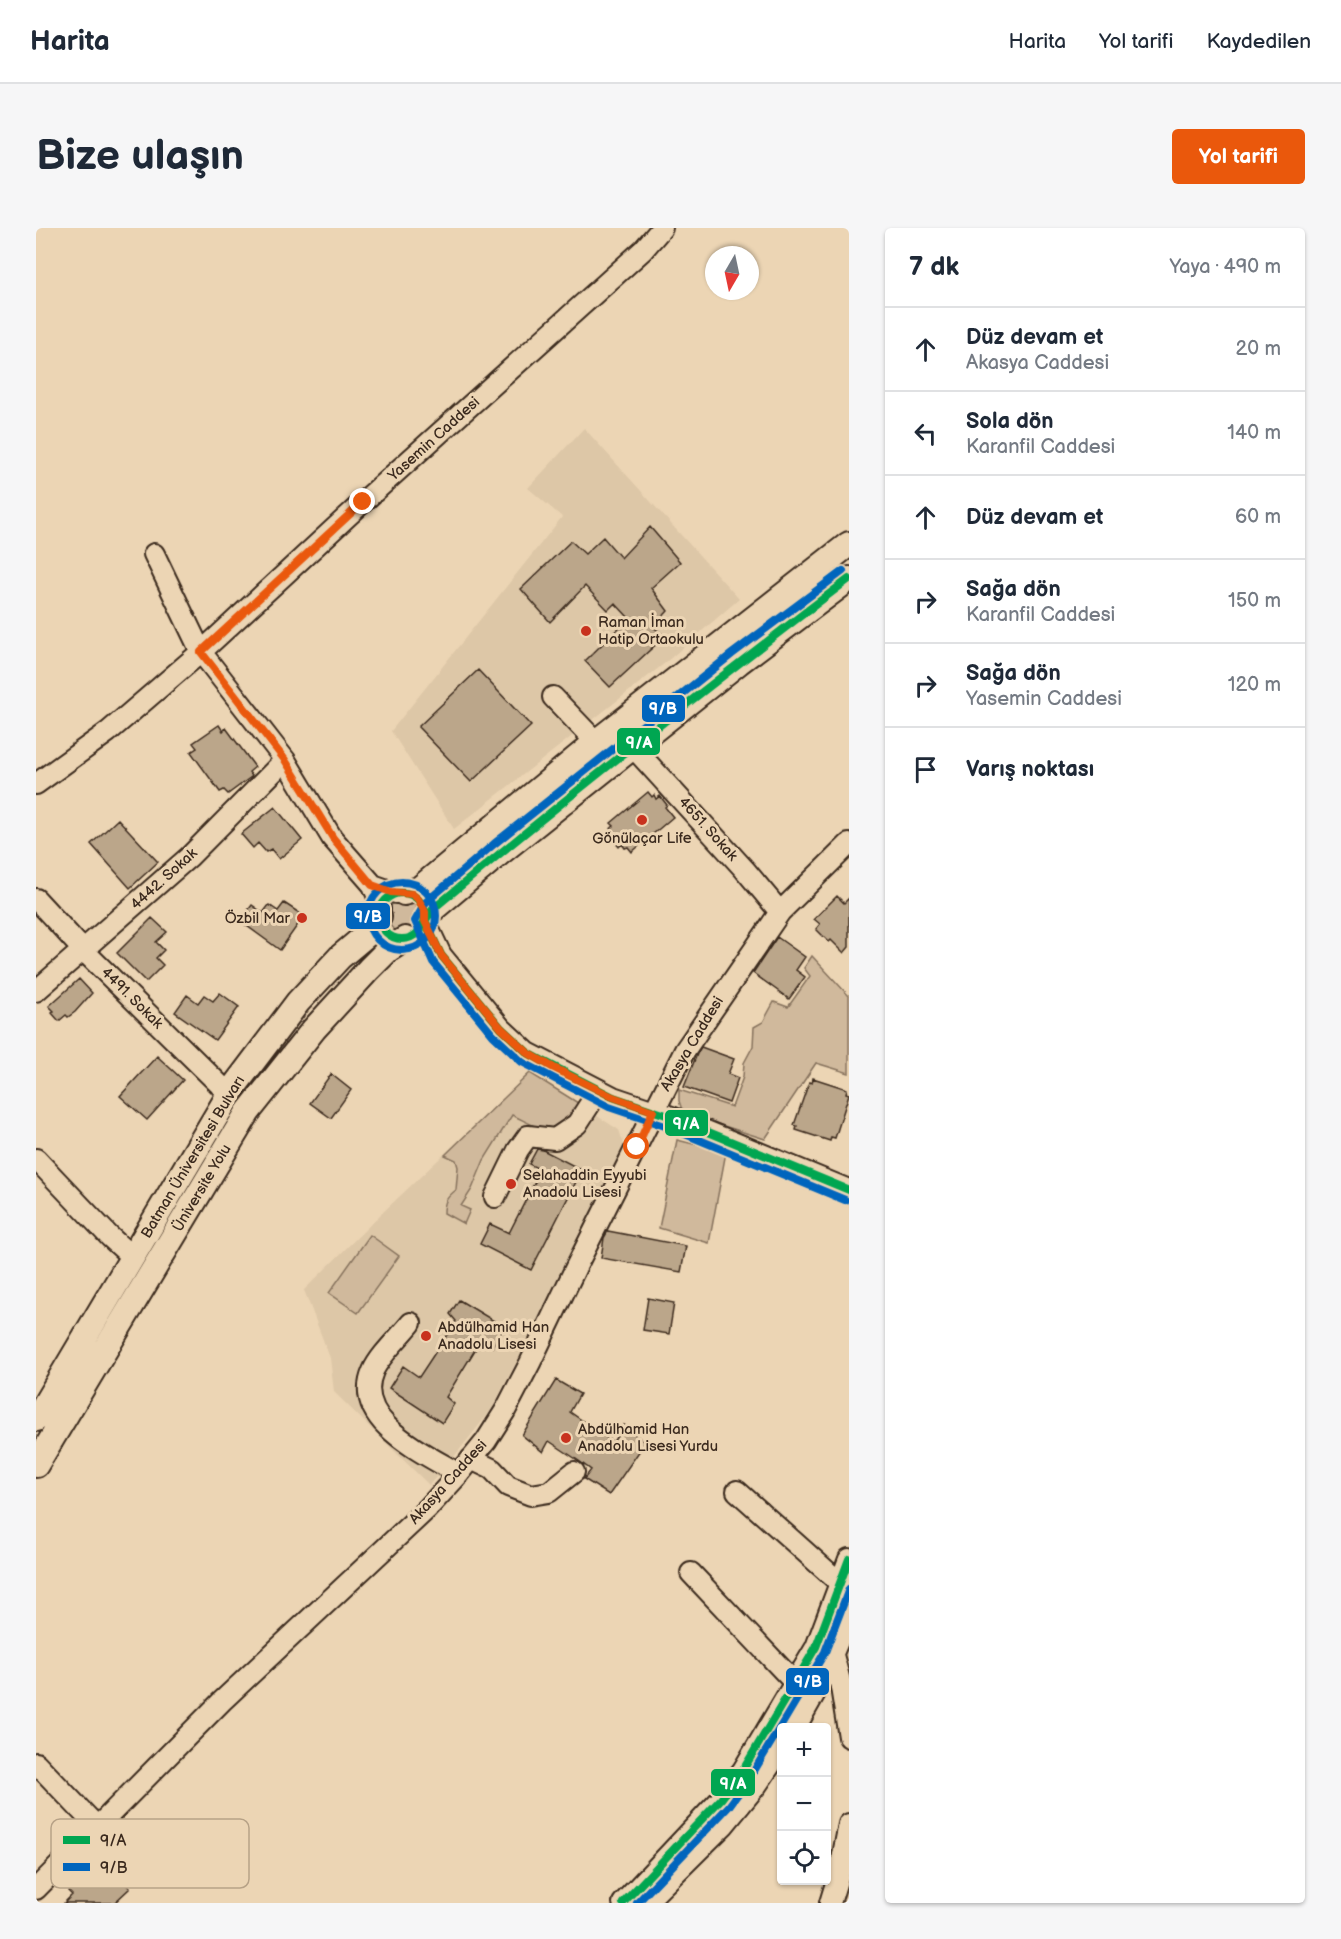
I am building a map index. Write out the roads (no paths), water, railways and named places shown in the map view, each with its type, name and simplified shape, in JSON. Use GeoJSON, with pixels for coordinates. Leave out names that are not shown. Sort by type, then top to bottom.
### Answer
{"type":"FeatureCollection","features":[{"type":"Feature","properties":{"kind":"main road","name":"Batman Üniversitesi Bulvarı"},"geometry":{"type":"LineString","coordinates":[[36,1419],[228,1096],[298,1002],[340,957],[371,931],[390,903],[418,889],[596,742],[849,543]]}},
{"type":"Feature","properties":{"kind":"main road"},"geometry":{"type":"LineString","coordinates":[[425,921],[423,905],[412,894],[390,903],[384,931],[390,936],[405,939],[419,933],[433,909],[501,852],[739,662],[849,579]]}},
{"type":"Feature","properties":{"kind":"main road","name":"Üniversite Yolu"},"geometry":{"type":"LineString","coordinates":[[36,1465],[248,1112],[314,1029],[388,950],[405,939]]}},
{"type":"Feature","properties":{"kind":"street","name":"Yasemin Caddesi"},"geometry":{"type":"LineString","coordinates":[[36,784],[108,732],[201,652],[363,502],[643,250],[662,228]]}},
{"type":"Feature","properties":{"kind":"street"},"geometry":{"type":"LineString","coordinates":[[154,554],[201,652],[285,760],[333,838],[372,885],[377,895],[390,903]]}},
{"type":"Feature","properties":{"kind":"street"},"geometry":{"type":"LineString","coordinates":[[553,696],[596,742]]}},
{"type":"Feature","properties":{"kind":"street","name":"4651. Sokak"},"geometry":{"type":"LineString","coordinates":[[633,747],[746,870],[780,912]]}},
{"type":"Feature","properties":{"kind":"street","name":"4442. Sokak"},"geometry":{"type":"LineString","coordinates":[[36,991],[189,857],[285,760]]}},
{"type":"Feature","properties":{"kind":"street","name":"Akasya Caddesi"},"geometry":{"type":"LineString","coordinates":[[107,1819],[222,1701],[427,1509],[486,1441],[505,1411],[685,1050],[780,912],[849,844]]}},
{"type":"Feature","properties":{"kind":"street","name":"4491. Sokak"},"geometry":{"type":"LineString","coordinates":[[36,899],[83,950],[220,1085],[228,1096]]}},
{"type":"Feature","properties":{"kind":"street"},"geometry":{"type":"LineString","coordinates":[[425,921],[441,955],[501,1028],[528,1053],[599,1090],[849,1190]]}},
{"type":"Feature","properties":{"kind":"street"},"geometry":{"type":"LineString","coordinates":[[405,939],[424,945],[441,955]]}},
{"type":"Feature","properties":{"kind":"street"},"geometry":{"type":"LineString","coordinates":[[495,1197],[518,1150],[528,1136],[555,1139],[577,1124],[599,1090]]}},
{"type":"Feature","properties":{"kind":"street"},"geometry":{"type":"LineString","coordinates":[[36,1159],[132,1257]]}},
{"type":"Feature","properties":{"kind":"street"},"geometry":{"type":"LineString","coordinates":[[411,1323],[374,1368],[368,1385],[369,1402],[380,1420],[412,1445],[465,1466],[492,1469],[508,1486],[531,1495],[549,1492],[574,1472]]}},
{"type":"Feature","properties":{"kind":"street"},"geometry":{"type":"LineString","coordinates":[[737,1491],[840,1583]]}},
{"type":"Feature","properties":{"kind":"street"},"geometry":{"type":"LineString","coordinates":[[623,1903],[726,1792],[743,1770],[816,1647],[849,1559]]}},
{"type":"Feature","properties":{"kind":"street"},"geometry":{"type":"LineString","coordinates":[[691,1573],[795,1683]]}},
{"type":"Feature","properties":{"kind":"street"},"geometry":{"type":"LineString","coordinates":[[798,1723],[820,1684],[848,1623]]}},
{"type":"Feature","properties":{"kind":"street"},"geometry":{"type":"LineString","coordinates":[[833,1656],[840,1681],[849,1737]]}},
{"type":"Feature","properties":{"kind":"street"},"geometry":{"type":"LineString","coordinates":[[645,1903],[724,1825],[756,1786],[777,1755]]}},
{"type":"Feature","properties":{"kind":"street"},"geometry":{"type":"LineString","coordinates":[[36,1763],[89,1819]]}},
{"type":"Feature","properties":{"kind":"street"},"geometry":{"type":"LineString","coordinates":[[830,1903],[840,1870],[849,1824]]}},
{"type":"Feature","properties":{"kind":"street","name":"Akasya Caddesi"},"geometry":{"type":"LineString","coordinates":[[36,1889],[51,1874]]}},
{"type":"Feature","properties":{"kind":"place","name":"Raman İman Hatip Ortaokulu"},"geometry":{"type":"Point","coordinates":[586,631]}},
{"type":"Feature","properties":{"kind":"place","name":"Gönülaçar Life"},"geometry":{"type":"Point","coordinates":[642,820]}},
{"type":"Feature","properties":{"kind":"place","name":"Özbil Mar"},"geometry":{"type":"Point","coordinates":[302,918]}},
{"type":"Feature","properties":{"kind":"place","name":"Selahaddin Eyyubi Anadolu Lisesi"},"geometry":{"type":"Point","coordinates":[511,1184]}},
{"type":"Feature","properties":{"kind":"place","name":"Abdülhamid Han Anadolu Lisesi"},"geometry":{"type":"Point","coordinates":[426,1336]}},
{"type":"Feature","properties":{"kind":"place","name":"Abdülhamid Han Anadolu Lisesi Yurdu"},"geometry":{"type":"Point","coordinates":[566,1438]}}]}
